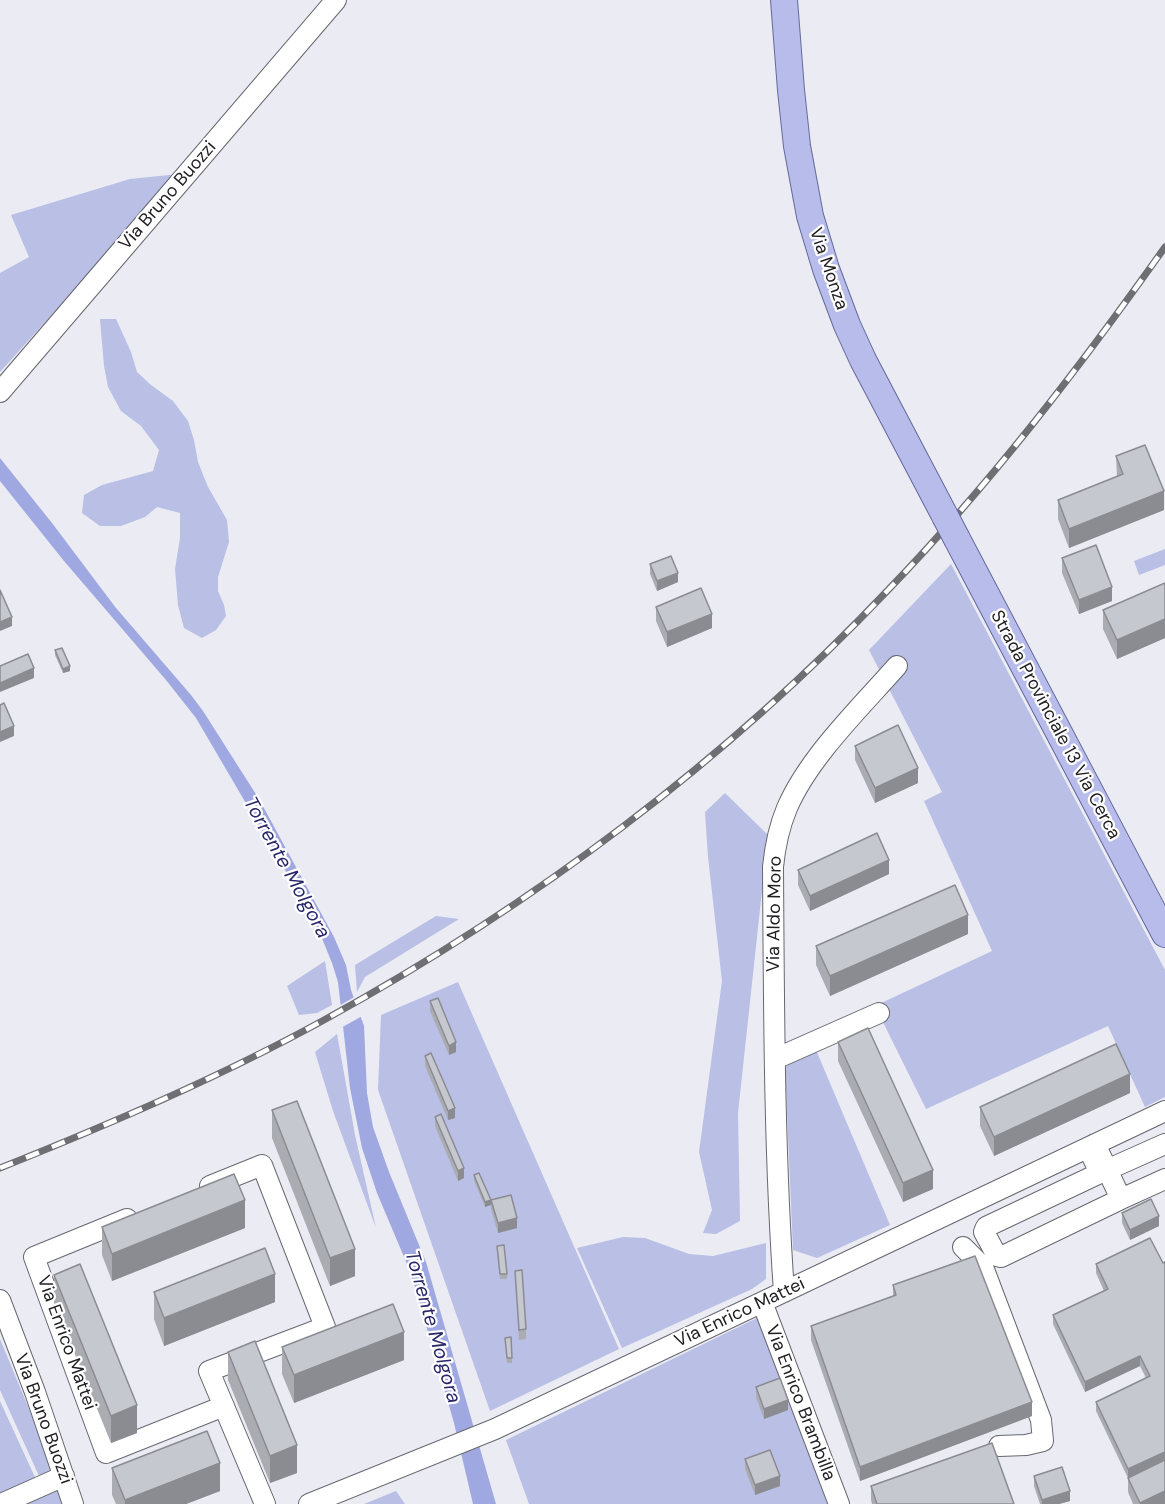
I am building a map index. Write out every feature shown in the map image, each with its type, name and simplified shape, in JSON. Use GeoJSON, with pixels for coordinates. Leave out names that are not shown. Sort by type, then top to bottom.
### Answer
{"type":"FeatureCollection","features":[{"type":"Feature","properties":{"kind":"main road","name":"Via Monza"},"geometry":{"type":"LineString","coordinates":[[784,0],[797,146],[810,216],[826,269],[863,360],[945,516]]}},
{"type":"Feature","properties":{"kind":"main road","name":"Strada Provinciale 13 Via Cerca"},"geometry":{"type":"LineString","coordinates":[[945,516],[1165,934]]}},
{"type":"Feature","properties":{"kind":"street","name":"Via Bruno Buozzi"},"geometry":{"type":"LineString","coordinates":[[0,392],[336,0]]}},
{"type":"Feature","properties":{"kind":"street","name":"Via Aldo Moro"},"geometry":{"type":"LineString","coordinates":[[783,1292],[775,1059],[773,867],[775,851],[783,818],[800,783],[845,725],[897,666]]}},
{"type":"Feature","properties":{"kind":"street"},"geometry":{"type":"LineString","coordinates":[[775,1059],[879,1013]]}},
{"type":"Feature","properties":{"kind":"street","name":"Via Enrico Mattei"},"geometry":{"type":"LineString","coordinates":[[309,1504],[495,1429],[1165,1111]]}},
{"type":"Feature","properties":{"kind":"street"},"geometry":{"type":"LineString","coordinates":[[1165,1143],[986,1227],[984,1232],[997,1256],[1001,1257],[1165,1179]]}},
{"type":"Feature","properties":{"kind":"street"},"geometry":{"type":"LineString","coordinates":[[1091,1146],[1121,1198]]}},
{"type":"Feature","properties":{"kind":"street"},"geometry":{"type":"LineString","coordinates":[[197,1191],[262,1165],[324,1327],[209,1371],[265,1504]]}},
{"type":"Feature","properties":{"kind":"street","name":"Via Enrico Mattei"},"geometry":{"type":"LineString","coordinates":[[142,1213],[34,1257],[106,1453],[224,1407]]}},
{"type":"Feature","properties":{"kind":"street"},"geometry":{"type":"LineString","coordinates":[[963,1247],[983,1267],[1041,1419],[1043,1441],[1026,1445],[999,1446]]}},
{"type":"Feature","properties":{"kind":"street","name":"Via Bruno Buozzi"},"geometry":{"type":"LineString","coordinates":[[0,1300],[35,1392],[73,1504]]}},
{"type":"Feature","properties":{"kind":"street","name":"Via Enrico Brambilla"},"geometry":{"type":"LineString","coordinates":[[762,1302],[839,1504]]}},
{"type":"Feature","properties":{"kind":"street"},"geometry":{"type":"LineString","coordinates":[[1,1504],[64,1476]]}},
{"type":"Feature","properties":{"kind":"shaded area"},"geometry":{"type":"Polygon","coordinates":[[[179,174],[0,372],[0,273],[29,257],[11,215],[130,179],[179,174]]]}},
{"type":"Feature","properties":{"kind":"shaded area"},"geometry":{"type":"Polygon","coordinates":[[[100,319],[116,319],[137,372],[173,401],[188,421],[198,462],[208,487],[227,520],[229,542],[218,577],[218,591],[226,616],[216,630],[202,638],[184,628],[178,605],[175,569],[180,538],[180,513],[157,507],[145,517],[121,526],[100,526],[82,513],[84,495],[102,485],[153,471],[159,450],[141,426],[121,411],[108,387],[100,319]]]}},
{"type":"Feature","properties":{"kind":"shaded area"},"geometry":{"type":"Polygon","coordinates":[[[1165,549],[1165,565],[1139,575],[1134,561],[1165,549]]]}},
{"type":"Feature","properties":{"kind":"shaded area"},"geometry":{"type":"Polygon","coordinates":[[[951,564],[1165,970],[1165,1097],[1145,1107],[1108,1026],[926,1109],[875,1006],[992,951],[924,801],[942,792],[869,650],[951,564]]]}},
{"type":"Feature","properties":{"kind":"shaded area"},"geometry":{"type":"Polygon","coordinates":[[[725,793],[768,835],[738,1113],[740,1221],[716,1234],[703,1233],[712,1210],[699,1152],[722,981],[705,812],[725,793]]]}},
{"type":"Feature","properties":{"kind":"shaded area"},"geometry":{"type":"Polygon","coordinates":[[[436,916],[459,919],[365,977],[357,992],[355,965],[436,916]]]}},
{"type":"Feature","properties":{"kind":"shaded area"},"geometry":{"type":"Polygon","coordinates":[[[325,961],[332,1005],[317,1013],[299,1015],[287,986],[325,961]]]}},
{"type":"Feature","properties":{"kind":"shaded area"},"geometry":{"type":"Polygon","coordinates":[[[458,982],[619,1349],[490,1411],[378,1090],[381,1015],[458,982]]]}},
{"type":"Feature","properties":{"kind":"shaded area"},"geometry":{"type":"Polygon","coordinates":[[[337,1034],[355,1135],[376,1228],[333,1111],[315,1052],[337,1034]]]}},
{"type":"Feature","properties":{"kind":"shaded area"},"geometry":{"type":"Polygon","coordinates":[[[816,1050],[890,1225],[817,1258],[793,1250],[785,1065],[816,1050]]]}},
{"type":"Feature","properties":{"kind":"shaded area"},"geometry":{"type":"Polygon","coordinates":[[[623,1237],[645,1238],[689,1254],[713,1256],[766,1243],[766,1279],[752,1289],[622,1348],[577,1248],[623,1237]]]}},
{"type":"Feature","properties":{"kind":"shaded area"},"geometry":{"type":"Polygon","coordinates":[[[757,1318],[831,1504],[529,1504],[506,1440],[757,1318]]]}},
{"type":"Feature","properties":{"kind":"shaded area"},"geometry":{"type":"Polygon","coordinates":[[[0,1339],[54,1469],[39,1476],[0,1390],[0,1339]]]}},
{"type":"Feature","properties":{"kind":"shaded area"},"geometry":{"type":"Polygon","coordinates":[[[0,1401],[39,1486],[66,1475],[77,1504],[0,1504],[0,1401]]]}},
{"type":"Feature","properties":{"kind":"shaded area"},"geometry":{"type":"Polygon","coordinates":[[[396,1491],[405,1504],[364,1504],[396,1491]]]}},
{"type":"Feature","properties":{"kind":"water","name":"Torrente Molgora"},"geometry":{"type":"Polygon","coordinates":[[[0,458],[116,608],[203,711],[259,799],[334,937],[346,965],[351,990],[364,1026],[367,1093],[373,1127],[426,1262],[496,1504],[473,1504],[454,1423],[415,1287],[377,1193],[362,1148],[350,1088],[338,982],[319,931],[196,718],[0,481],[0,458]]]}},
{"type":"Feature","properties":{"kind":"pier"},"geometry":{"type":"Polygon","coordinates":[[[356,996],[364,1015],[339,1029],[337,1007],[356,996]]]}},
{"type":"Feature","properties":{"kind":"building"},"geometry":{"type":"Polygon","coordinates":[[[1145,445],[1164,491],[1069,529],[1058,500],[1123,474],[1116,456],[1145,445]]]}},
{"type":"Feature","properties":{"kind":"building"},"geometry":{"type":"Polygon","coordinates":[[[1096,545],[1112,587],[1079,600],[1062,558],[1096,545]]]}},
{"type":"Feature","properties":{"kind":"building"},"geometry":{"type":"Polygon","coordinates":[[[671,556],[678,573],[657,581],[650,564],[671,556]]]}},
{"type":"Feature","properties":{"kind":"building"},"geometry":{"type":"Polygon","coordinates":[[[1165,583],[1165,619],[1117,640],[1103,610],[1165,583]]]}},
{"type":"Feature","properties":{"kind":"building"},"geometry":{"type":"Polygon","coordinates":[[[701,588],[712,614],[667,632],[656,607],[701,588]]]}},
{"type":"Feature","properties":{"kind":"building"},"geometry":{"type":"Polygon","coordinates":[[[0,590],[12,617],[0,622],[0,590]]]}},
{"type":"Feature","properties":{"kind":"building"},"geometry":{"type":"Polygon","coordinates":[[[62,648],[70,666],[63,669],[55,650],[62,648]]]}},
{"type":"Feature","properties":{"kind":"building"},"geometry":{"type":"Polygon","coordinates":[[[28,654],[34,668],[0,683],[0,666],[28,654]]]}},
{"type":"Feature","properties":{"kind":"building"},"geometry":{"type":"Polygon","coordinates":[[[4,703],[14,726],[0,732],[0,705],[4,703]]]}},
{"type":"Feature","properties":{"kind":"building"},"geometry":{"type":"Polygon","coordinates":[[[898,725],[918,768],[875,788],[855,746],[898,725]]]}},
{"type":"Feature","properties":{"kind":"building"},"geometry":{"type":"Polygon","coordinates":[[[877,833],[889,860],[810,896],[798,870],[877,833]]]}},
{"type":"Feature","properties":{"kind":"building"},"geometry":{"type":"Polygon","coordinates":[[[955,885],[968,915],[830,976],[816,946],[955,885]]]}},
{"type":"Feature","properties":{"kind":"building"},"geometry":{"type":"Polygon","coordinates":[[[438,998],[456,1042],[449,1046],[430,1001],[438,998]]]}},
{"type":"Feature","properties":{"kind":"building"},"geometry":{"type":"Polygon","coordinates":[[[868,1028],[933,1170],[903,1183],[838,1042],[868,1028]]]}},
{"type":"Feature","properties":{"kind":"building"},"geometry":{"type":"Polygon","coordinates":[[[1116,1044],[1130,1074],[994,1137],[980,1107],[1116,1044]]]}},
{"type":"Feature","properties":{"kind":"building"},"geometry":{"type":"Polygon","coordinates":[[[431,1053],[455,1108],[448,1111],[425,1056],[431,1053]]]}},
{"type":"Feature","properties":{"kind":"building"},"geometry":{"type":"Polygon","coordinates":[[[297,1101],[355,1249],[330,1258],[272,1110],[297,1101]]]}},
{"type":"Feature","properties":{"kind":"building"},"geometry":{"type":"Polygon","coordinates":[[[441,1114],[464,1168],[458,1171],[435,1117],[441,1114]]]}},
{"type":"Feature","properties":{"kind":"building"},"geometry":{"type":"Polygon","coordinates":[[[479,1173],[491,1200],[485,1202],[474,1175],[479,1173]]]}},
{"type":"Feature","properties":{"kind":"building"},"geometry":{"type":"Polygon","coordinates":[[[234,1174],[245,1200],[112,1254],[102,1227],[234,1174]]]}},
{"type":"Feature","properties":{"kind":"building"},"geometry":{"type":"Polygon","coordinates":[[[511,1195],[517,1218],[498,1223],[491,1200],[511,1195]]]}},
{"type":"Feature","properties":{"kind":"building"},"geometry":{"type":"Polygon","coordinates":[[[1151,1199],[1159,1216],[1130,1230],[1122,1213],[1151,1199]]]}},
{"type":"Feature","properties":{"kind":"building"},"geometry":{"type":"Polygon","coordinates":[[[1150,1238],[1163,1263],[1165,1262],[1165,1452],[1128,1469],[1096,1402],[1150,1376],[1140,1356],[1085,1382],[1053,1315],[1108,1289],[1096,1264],[1150,1238]]]}},
{"type":"Feature","properties":{"kind":"building"},"geometry":{"type":"Polygon","coordinates":[[[504,1245],[507,1274],[500,1274],[497,1246],[504,1245]]]}},
{"type":"Feature","properties":{"kind":"building"},"geometry":{"type":"Polygon","coordinates":[[[265,1248],[275,1274],[164,1318],[154,1292],[265,1248]]]}},
{"type":"Feature","properties":{"kind":"building"},"geometry":{"type":"Polygon","coordinates":[[[975,1256],[1032,1402],[860,1467],[811,1326],[896,1295],[893,1285],[975,1256]]]}},
{"type":"Feature","properties":{"kind":"building"},"geometry":{"type":"Polygon","coordinates":[[[80,1264],[137,1405],[111,1416],[54,1275],[80,1264]]]}},
{"type":"Feature","properties":{"kind":"building"},"geometry":{"type":"Polygon","coordinates":[[[522,1270],[526,1329],[519,1330],[515,1271],[522,1270]]]}},
{"type":"Feature","properties":{"kind":"building"},"geometry":{"type":"Polygon","coordinates":[[[393,1304],[404,1332],[294,1375],[282,1347],[393,1304]]]}},
{"type":"Feature","properties":{"kind":"building"},"geometry":{"type":"Polygon","coordinates":[[[511,1337],[512,1358],[507,1358],[505,1338],[511,1337]]]}},
{"type":"Feature","properties":{"kind":"building"},"geometry":{"type":"Polygon","coordinates":[[[255,1341],[297,1445],[270,1456],[228,1352],[255,1341]]]}},
{"type":"Feature","properties":{"kind":"building"},"geometry":{"type":"Polygon","coordinates":[[[780,1378],[788,1400],[764,1409],[756,1387],[780,1378]]]}},
{"type":"Feature","properties":{"kind":"building"},"geometry":{"type":"Polygon","coordinates":[[[207,1431],[220,1463],[125,1500],[112,1468],[207,1431]]]}},
{"type":"Feature","properties":{"kind":"building"},"geometry":{"type":"Polygon","coordinates":[[[992,1443],[1014,1504],[877,1504],[871,1486],[992,1443]]]}},
{"type":"Feature","properties":{"kind":"building"},"geometry":{"type":"Polygon","coordinates":[[[770,1450],[780,1476],[755,1485],[745,1459],[770,1450]]]}},
{"type":"Feature","properties":{"kind":"building"},"geometry":{"type":"Polygon","coordinates":[[[1165,1460],[1165,1491],[1140,1503],[1128,1478],[1165,1460]]]}},
{"type":"Feature","properties":{"kind":"building"},"geometry":{"type":"Polygon","coordinates":[[[1062,1467],[1070,1491],[1042,1500],[1034,1476],[1062,1467]]]}},
{"type":"Feature","properties":{"kind":"railway"},"geometry":{"type":"LineString","coordinates":[[0,1168],[205,1080],[285,1041],[401,976],[477,929],[551,879],[693,771],[761,713],[826,652],[927,549],[999,466],[1067,380],[1165,247]]}}]}
